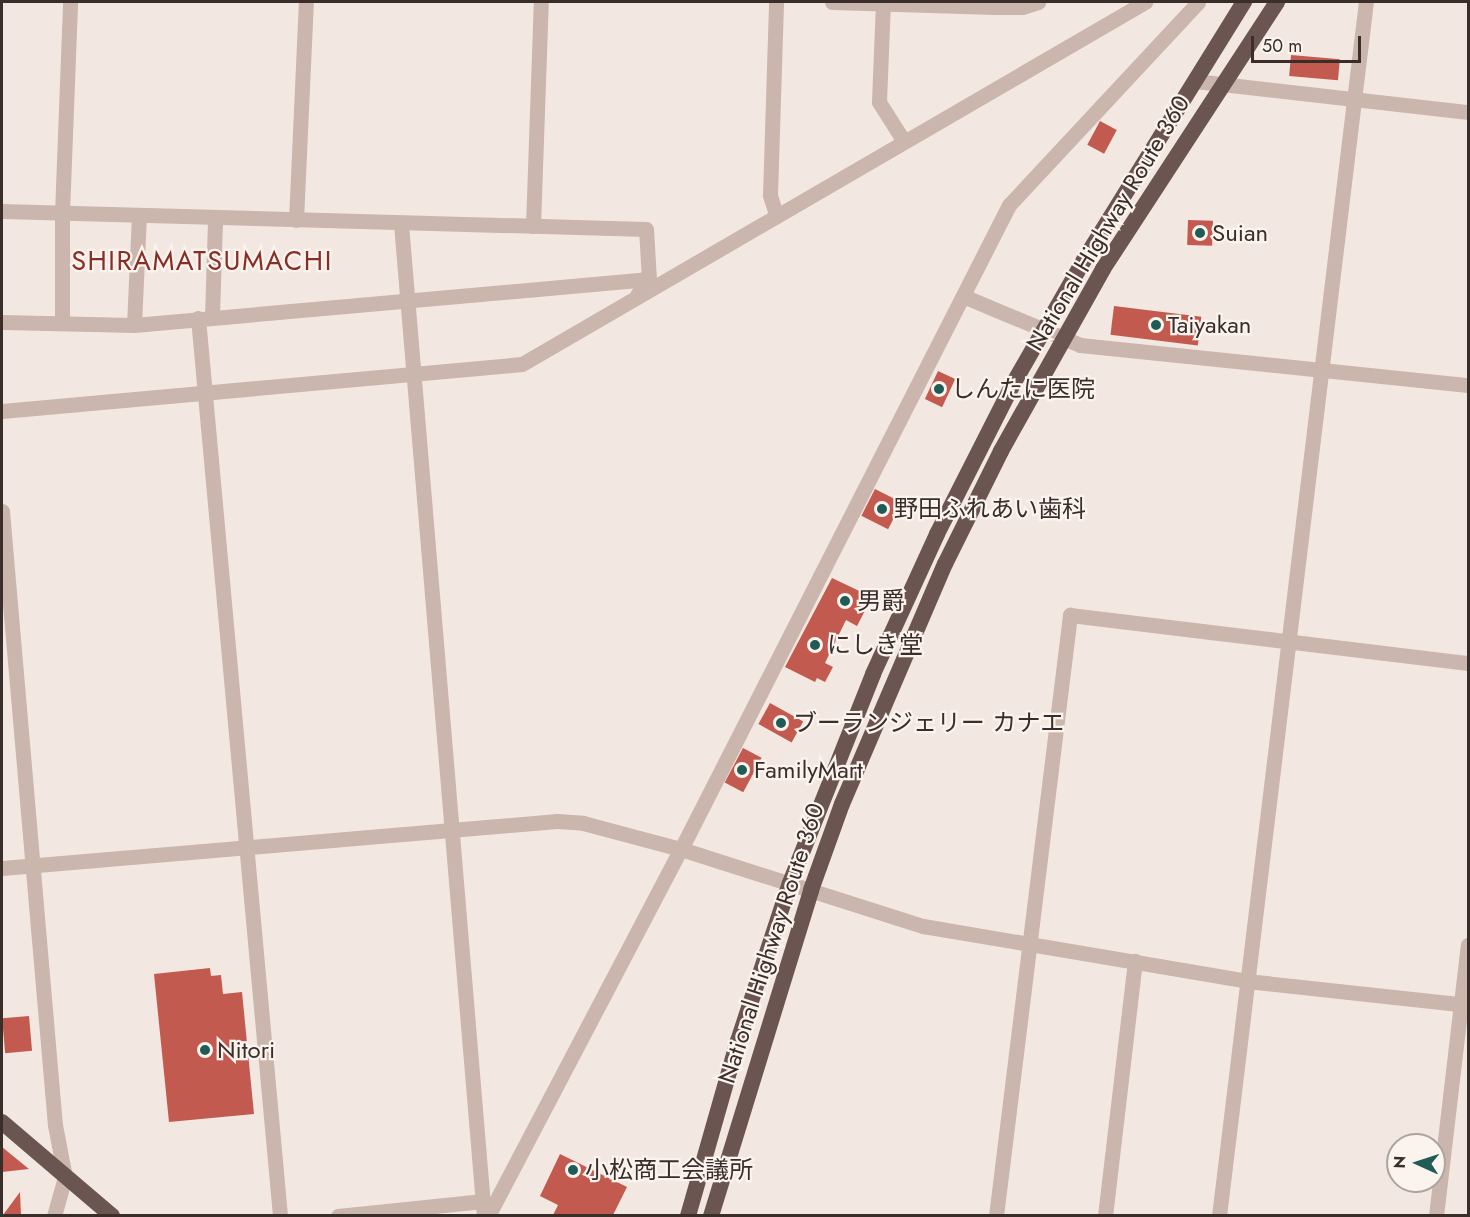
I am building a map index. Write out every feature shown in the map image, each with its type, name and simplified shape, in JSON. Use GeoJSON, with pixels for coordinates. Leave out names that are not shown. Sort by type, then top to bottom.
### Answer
{"type":"FeatureCollection","features":[{"type":"Feature","properties":{"kind":"highway","name":"National Highway Route 360"},"geometry":{"type":"LineString","coordinates":[[688,1215],[738,1041],[790,883],[868,685],[927,556],[1043,332],[1244,2]]}},
{"type":"Feature","properties":{"kind":"highway","name":"National Highway Route 360"},"geometry":{"type":"LineString","coordinates":[[711,1215],[810,890],[842,804],[945,564],[1063,340],[1145,200],[1275,3]]}},
{"type":"Feature","properties":{"kind":"highway"},"geometry":{"type":"LineString","coordinates":[[2,1122],[112,1215]]}},
{"type":"Feature","properties":{"kind":"street"},"geometry":{"type":"LineString","coordinates":[[62,322],[62,213],[69,2]]}},
{"type":"Feature","properties":{"kind":"street"},"geometry":{"type":"LineString","coordinates":[[296,220],[306,2]]}},
{"type":"Feature","properties":{"kind":"street"},"geometry":{"type":"LineString","coordinates":[[533,226],[541,2]]}},
{"type":"Feature","properties":{"kind":"street"},"geometry":{"type":"LineString","coordinates":[[776,2],[770,195],[776,214]]}},
{"type":"Feature","properties":{"kind":"street"},"geometry":{"type":"LineString","coordinates":[[832,2],[1022,7],[1038,2]]}},
{"type":"Feature","properties":{"kind":"street"},"geometry":{"type":"LineString","coordinates":[[2,411],[522,363],[903,140],[1146,2]]}},
{"type":"Feature","properties":{"kind":"street"},"geometry":{"type":"LineString","coordinates":[[485,1211],[681,849],[1009,205],[1198,2]]}},
{"type":"Feature","properties":{"kind":"street"},"geometry":{"type":"LineString","coordinates":[[1220,1215],[1246,981],[1366,2]]}},
{"type":"Feature","properties":{"kind":"street"},"geometry":{"type":"LineString","coordinates":[[883,3],[879,102],[903,140]]}},
{"type":"Feature","properties":{"kind":"street"},"geometry":{"type":"LineString","coordinates":[[1195,81],[1468,112]]}},
{"type":"Feature","properties":{"kind":"street"},"geometry":{"type":"LineString","coordinates":[[2,211],[215,219],[646,229],[649,279],[633,300]]}},
{"type":"Feature","properties":{"kind":"street"},"geometry":{"type":"LineString","coordinates":[[134,325],[139,216]]}},
{"type":"Feature","properties":{"kind":"street"},"geometry":{"type":"LineString","coordinates":[[215,219],[205,318],[204,394],[280,1215]]}},
{"type":"Feature","properties":{"kind":"street"},"geometry":{"type":"LineString","coordinates":[[401,224],[455,830],[485,1211]]}},
{"type":"Feature","properties":{"kind":"street"},"geometry":{"type":"LineString","coordinates":[[2,322],[134,325],[649,279]]}},
{"type":"Feature","properties":{"kind":"street"},"geometry":{"type":"LineString","coordinates":[[963,296],[1043,332],[1080,345],[1468,385]]}},
{"type":"Feature","properties":{"kind":"street"},"geometry":{"type":"LineString","coordinates":[[2,511],[4,566],[35,865],[55,1125],[65,1177],[54,1215]]}},
{"type":"Feature","properties":{"kind":"street"},"geometry":{"type":"LineString","coordinates":[[996,1215],[1027,942],[1070,615],[1468,663]]}},
{"type":"Feature","properties":{"kind":"street"},"geometry":{"type":"LineString","coordinates":[[2,868],[557,821],[583,823],[681,849],[923,926],[1246,981],[1465,1005]]}},
{"type":"Feature","properties":{"kind":"street"},"geometry":{"type":"LineString","coordinates":[[1436,1215],[1465,1005],[1468,945]]}},
{"type":"Feature","properties":{"kind":"street"},"geometry":{"type":"LineString","coordinates":[[1105,1215],[1135,961]]}},
{"type":"Feature","properties":{"kind":"street"},"geometry":{"type":"LineString","coordinates":[[338,1215],[485,1211]]}},
{"type":"Feature","properties":{"kind":"building"},"geometry":{"type":"Polygon","coordinates":[[[1291,55],[1340,59],[1338,80],[1289,76],[1291,55]]]}},
{"type":"Feature","properties":{"kind":"building"},"geometry":{"type":"Polygon","coordinates":[[[1100,121],[1117,130],[1104,154],[1087,145],[1100,121]]]}},
{"type":"Feature","properties":{"kind":"building","name":"Suian"},"geometry":{"type":"Polygon","coordinates":[[[1188,220],[1213,221],[1212,246],[1187,245],[1188,220]]]}},
{"type":"Feature","properties":{"kind":"building","name":"Taiyakan"},"geometry":{"type":"Polygon","coordinates":[[[1114,306],[1201,317],[1198,346],[1110,335],[1114,306]]]}},
{"type":"Feature","properties":{"kind":"building","name":"しんたに医院"},"geometry":{"type":"Polygon","coordinates":[[[938,371],[955,379],[942,407],[925,399],[938,371]]]}},
{"type":"Feature","properties":{"kind":"building","name":"野田ふれあい歯科"},"geometry":{"type":"Polygon","coordinates":[[[875,489],[902,503],[888,529],[861,516],[875,489]]]}},
{"type":"Feature","properties":{"kind":"building"},"geometry":{"type":"Polygon","coordinates":[[[832,578],[872,597],[857,626],[846,620],[825,663],[833,667],[825,682],[817,678],[815,682],[785,667],[832,578]]]}},
{"type":"Feature","properties":{"kind":"building","name":"ブーランジェリー カナエ"},"geometry":{"type":"Polygon","coordinates":[[[770,703],[803,721],[792,742],[758,724],[770,703]]]}},
{"type":"Feature","properties":{"kind":"building","name":"FamilyMart"},"geometry":{"type":"Polygon","coordinates":[[[743,748],[762,758],[743,792],[725,782],[743,748]]]}},
{"type":"Feature","properties":{"kind":"building","name":"Nitori"},"geometry":{"type":"Polygon","coordinates":[[[210,968],[211,976],[221,975],[223,994],[242,992],[254,1114],[169,1122],[154,974],[210,968]]]}},
{"type":"Feature","properties":{"kind":"building"},"geometry":{"type":"Polygon","coordinates":[[[29,1016],[32,1051],[5,1053],[2,1018],[29,1016]]]}},
{"type":"Feature","properties":{"kind":"building"},"geometry":{"type":"Polygon","coordinates":[[[2,1147],[29,1169],[2,1172],[2,1147]]]}},
{"type":"Feature","properties":{"kind":"building","name":"小松商工会議所"},"geometry":{"type":"Polygon","coordinates":[[[560,1154],[627,1187],[613,1215],[553,1215],[558,1205],[540,1196],[560,1154]]]}},
{"type":"Feature","properties":{"kind":"building"},"geometry":{"type":"Polygon","coordinates":[[[20,1192],[21,1215],[3,1215],[20,1192]]]}},
{"type":"Feature","properties":{"kind":"place","name":"Suian"},"geometry":{"type":"Point","coordinates":[1200,233]}},
{"type":"Feature","properties":{"kind":"place","name":"Taiyakan"},"geometry":{"type":"Point","coordinates":[1156,325]}},
{"type":"Feature","properties":{"kind":"place","name":"しんたに医院"},"geometry":{"type":"Point","coordinates":[939,389]}},
{"type":"Feature","properties":{"kind":"place","name":"野田ふれあい歯科"},"geometry":{"type":"Point","coordinates":[882,509]}},
{"type":"Feature","properties":{"kind":"place","name":"男爵"},"geometry":{"type":"Point","coordinates":[845,601]}},
{"type":"Feature","properties":{"kind":"place","name":"にしき堂"},"geometry":{"type":"Point","coordinates":[815,645]}},
{"type":"Feature","properties":{"kind":"place","name":"ブーランジェリー カナエ"},"geometry":{"type":"Point","coordinates":[781,723]}},
{"type":"Feature","properties":{"kind":"place","name":"FamilyMart"},"geometry":{"type":"Point","coordinates":[742,770]}},
{"type":"Feature","properties":{"kind":"place","name":"Nitori"},"geometry":{"type":"Point","coordinates":[205,1050]}},
{"type":"Feature","properties":{"kind":"place","name":"小松商工会議所"},"geometry":{"type":"Point","coordinates":[573,1170]}},
{"type":"Feature","properties":{"kind":"district","name":"SHIRAMATSUMACHI"},"geometry":{"type":"Point","coordinates":[202,261]}}]}
